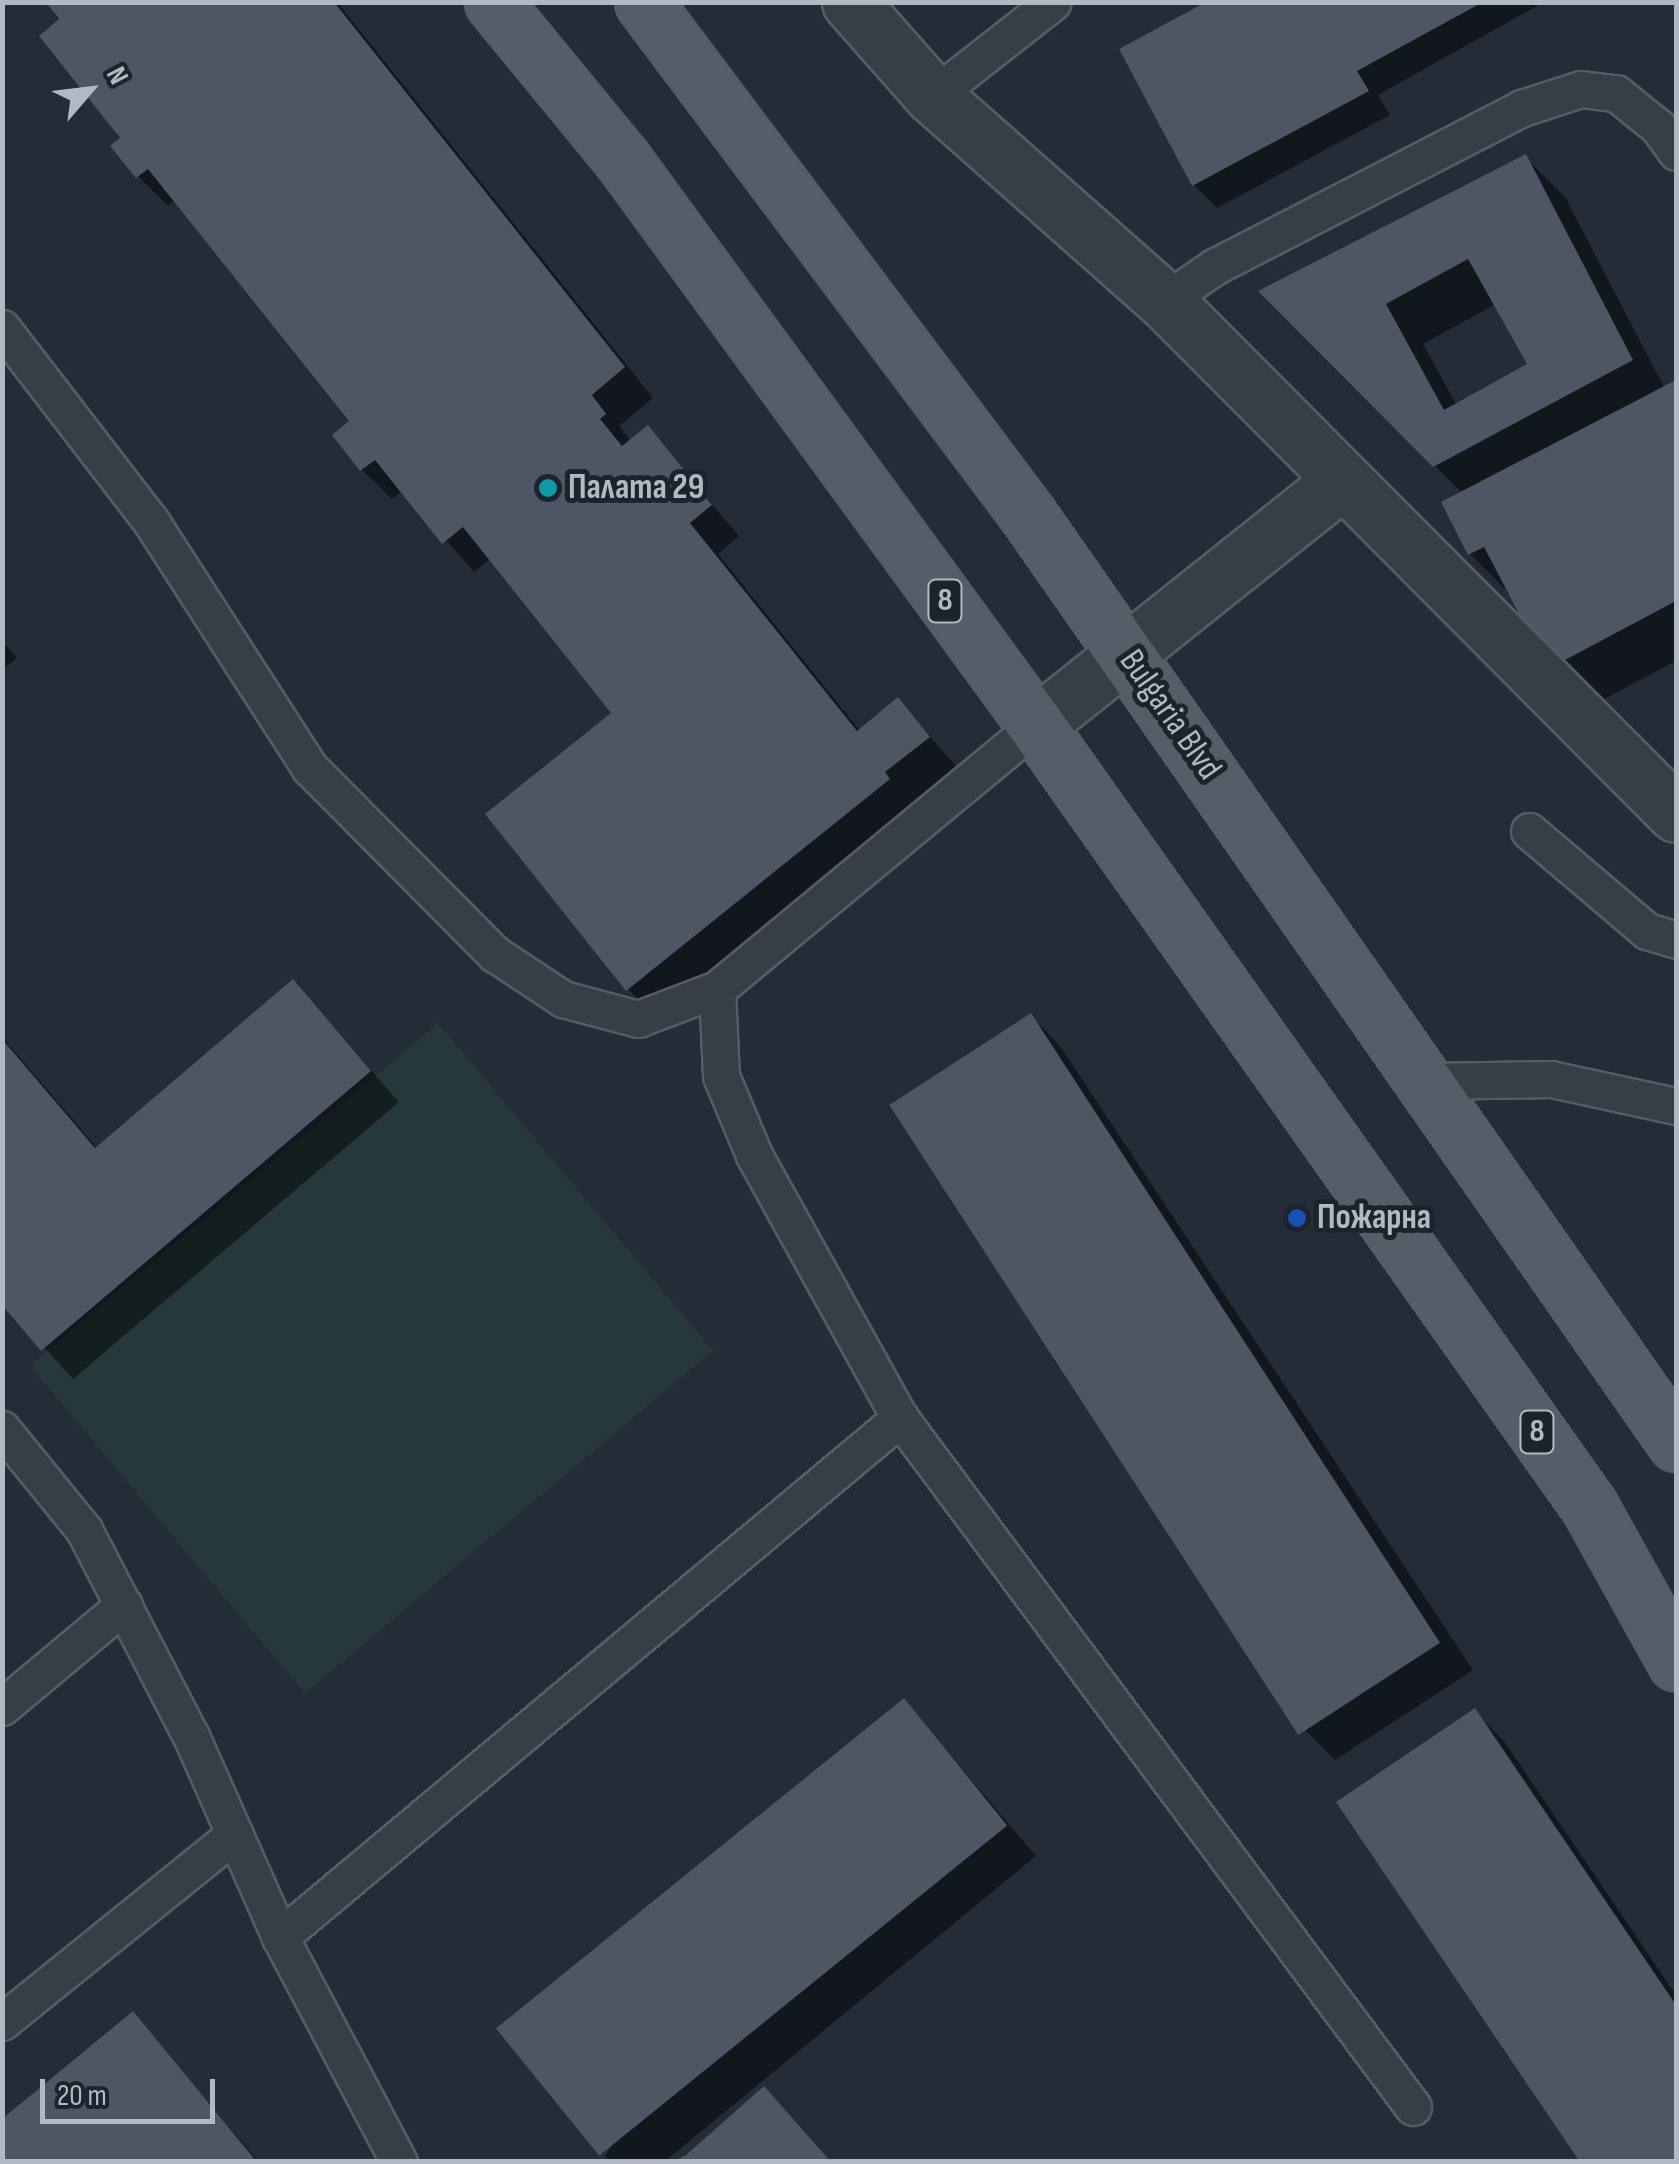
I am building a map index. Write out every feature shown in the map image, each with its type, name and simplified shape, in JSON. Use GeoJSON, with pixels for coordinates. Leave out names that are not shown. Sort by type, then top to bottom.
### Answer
{"type":"FeatureCollection","features":[{"type":"Feature","properties":{"kind":"main road","name":"8"},"geometry":{"type":"LineString","coordinates":[[493,2],[622,159],[1036,725],[1589,1506],[1676,1662]]}},
{"type":"Feature","properties":{"kind":"main road","name":"Bulgaria Blvd"},"geometry":{"type":"LineString","coordinates":[[643,2],[1125,651],[1676,1443]]}},
{"type":"Feature","properties":{"kind":"street"},"geometry":{"type":"LineString","coordinates":[[850,2],[933,96],[1165,301],[1340,482],[1676,814]]}},
{"type":"Feature","properties":{"kind":"street"},"geometry":{"type":"LineString","coordinates":[[1036,725],[1340,482]]}},
{"type":"Feature","properties":{"kind":"lane"},"geometry":{"type":"LineString","coordinates":[[933,96],[1053,2]]}},
{"type":"Feature","properties":{"kind":"lane"},"geometry":{"type":"LineString","coordinates":[[1165,301],[1214,267],[1522,108],[1580,88],[1616,93],[1658,126],[1676,152]]}},
{"type":"Feature","properties":{"kind":"lane"},"geometry":{"type":"LineString","coordinates":[[2,328],[150,520],[309,767],[496,954],[563,999],[638,1019],[718,989],[1036,725]]}},
{"type":"Feature","properties":{"kind":"lane"},"geometry":{"type":"LineString","coordinates":[[1529,831],[1646,931],[1676,940]]}},
{"type":"Feature","properties":{"kind":"lane"},"geometry":{"type":"LineString","coordinates":[[718,989],[721,1076],[754,1155],[900,1418],[1414,2107]]}},
{"type":"Feature","properties":{"kind":"lane"},"geometry":{"type":"LineString","coordinates":[[1426,1081],[1551,1080],[1676,1106]]}},
{"type":"Feature","properties":{"kind":"lane"},"geometry":{"type":"LineString","coordinates":[[280,1938],[900,1418]]}},
{"type":"Feature","properties":{"kind":"lane"},"geometry":{"type":"LineString","coordinates":[[2,1429],[84,1530],[124,1604],[280,1938],[399,2162]]}},
{"type":"Feature","properties":{"kind":"lane"},"geometry":{"type":"LineString","coordinates":[[2,1707],[124,1604]]}},
{"type":"Feature","properties":{"kind":"lane"},"geometry":{"type":"LineString","coordinates":[[2,2022],[234,1834]]}},
{"type":"Feature","properties":{"kind":"shaded area"},"geometry":{"type":"Polygon","coordinates":[[[438,1023],[713,1351],[305,1693],[30,1366],[438,1023]]]}},
{"type":"Feature","properties":{"kind":"building","name":"Палата 29"},"geometry":{"type":"Polygon","coordinates":[[[46,2],[334,2],[625,367],[592,395],[606,414],[600,419],[622,446],[648,425],[712,505],[690,523],[857,731],[898,697],[930,737],[885,772],[890,779],[626,991],[485,814],[611,713],[463,527],[442,544],[375,460],[360,471],[332,435],[349,421],[148,169],[136,178],[110,146],[120,138],[39,36],[59,19],[46,2]]]}},
{"type":"Feature","properties":{"kind":"building"},"geometry":{"type":"Polygon","coordinates":[[[1206,2],[1483,2],[1357,71],[1369,91],[1192,186],[1119,49],[1206,2]]]}},
{"type":"Feature","properties":{"kind":"building"},"geometry":{"type":"Polygon","coordinates":[[[1526,154],[1633,360],[1433,467],[1258,291],[1526,154]],[[1468,259],[1386,304],[1444,410],[1527,364],[1468,259]]]}},
{"type":"Feature","properties":{"kind":"building"},"geometry":{"type":"Polygon","coordinates":[[[1676,380],[1676,601],[1548,669],[1484,547],[1468,555],[1441,502],[1676,380]]]}},
{"type":"Feature","properties":{"kind":"building"},"geometry":{"type":"Polygon","coordinates":[[[293,979],[371,1071],[41,1351],[2,1305],[2,1039],[95,1148],[293,979]]]}},
{"type":"Feature","properties":{"kind":"building"},"geometry":{"type":"Polygon","coordinates":[[[1031,1013],[1440,1643],[1298,1735],[889,1105],[1031,1013]]]}},
{"type":"Feature","properties":{"kind":"building"},"geometry":{"type":"Polygon","coordinates":[[[904,1698],[1007,1825],[599,2156],[496,2028],[904,1698]]]}},
{"type":"Feature","properties":{"kind":"building"},"geometry":{"type":"Polygon","coordinates":[[[1475,1708],[1676,2005],[1676,2162],[1580,2162],[1336,1802],[1475,1708]]]}},
{"type":"Feature","properties":{"kind":"building"},"geometry":{"type":"Polygon","coordinates":[[[133,2011],[257,2162],[2,2162],[2,2119],[133,2011]]]}},
{"type":"Feature","properties":{"kind":"building"},"geometry":{"type":"Polygon","coordinates":[[[764,2086],[831,2162],[672,2162],[686,2155],[764,2086]]]}},
{"type":"Feature","properties":{"kind":"place","name":"Палата 29"},"geometry":{"type":"Point","coordinates":[548,488]}},
{"type":"Feature","properties":{"kind":"place","name":"Пожарна"},"geometry":{"type":"Point","coordinates":[1297,1218]}}]}
